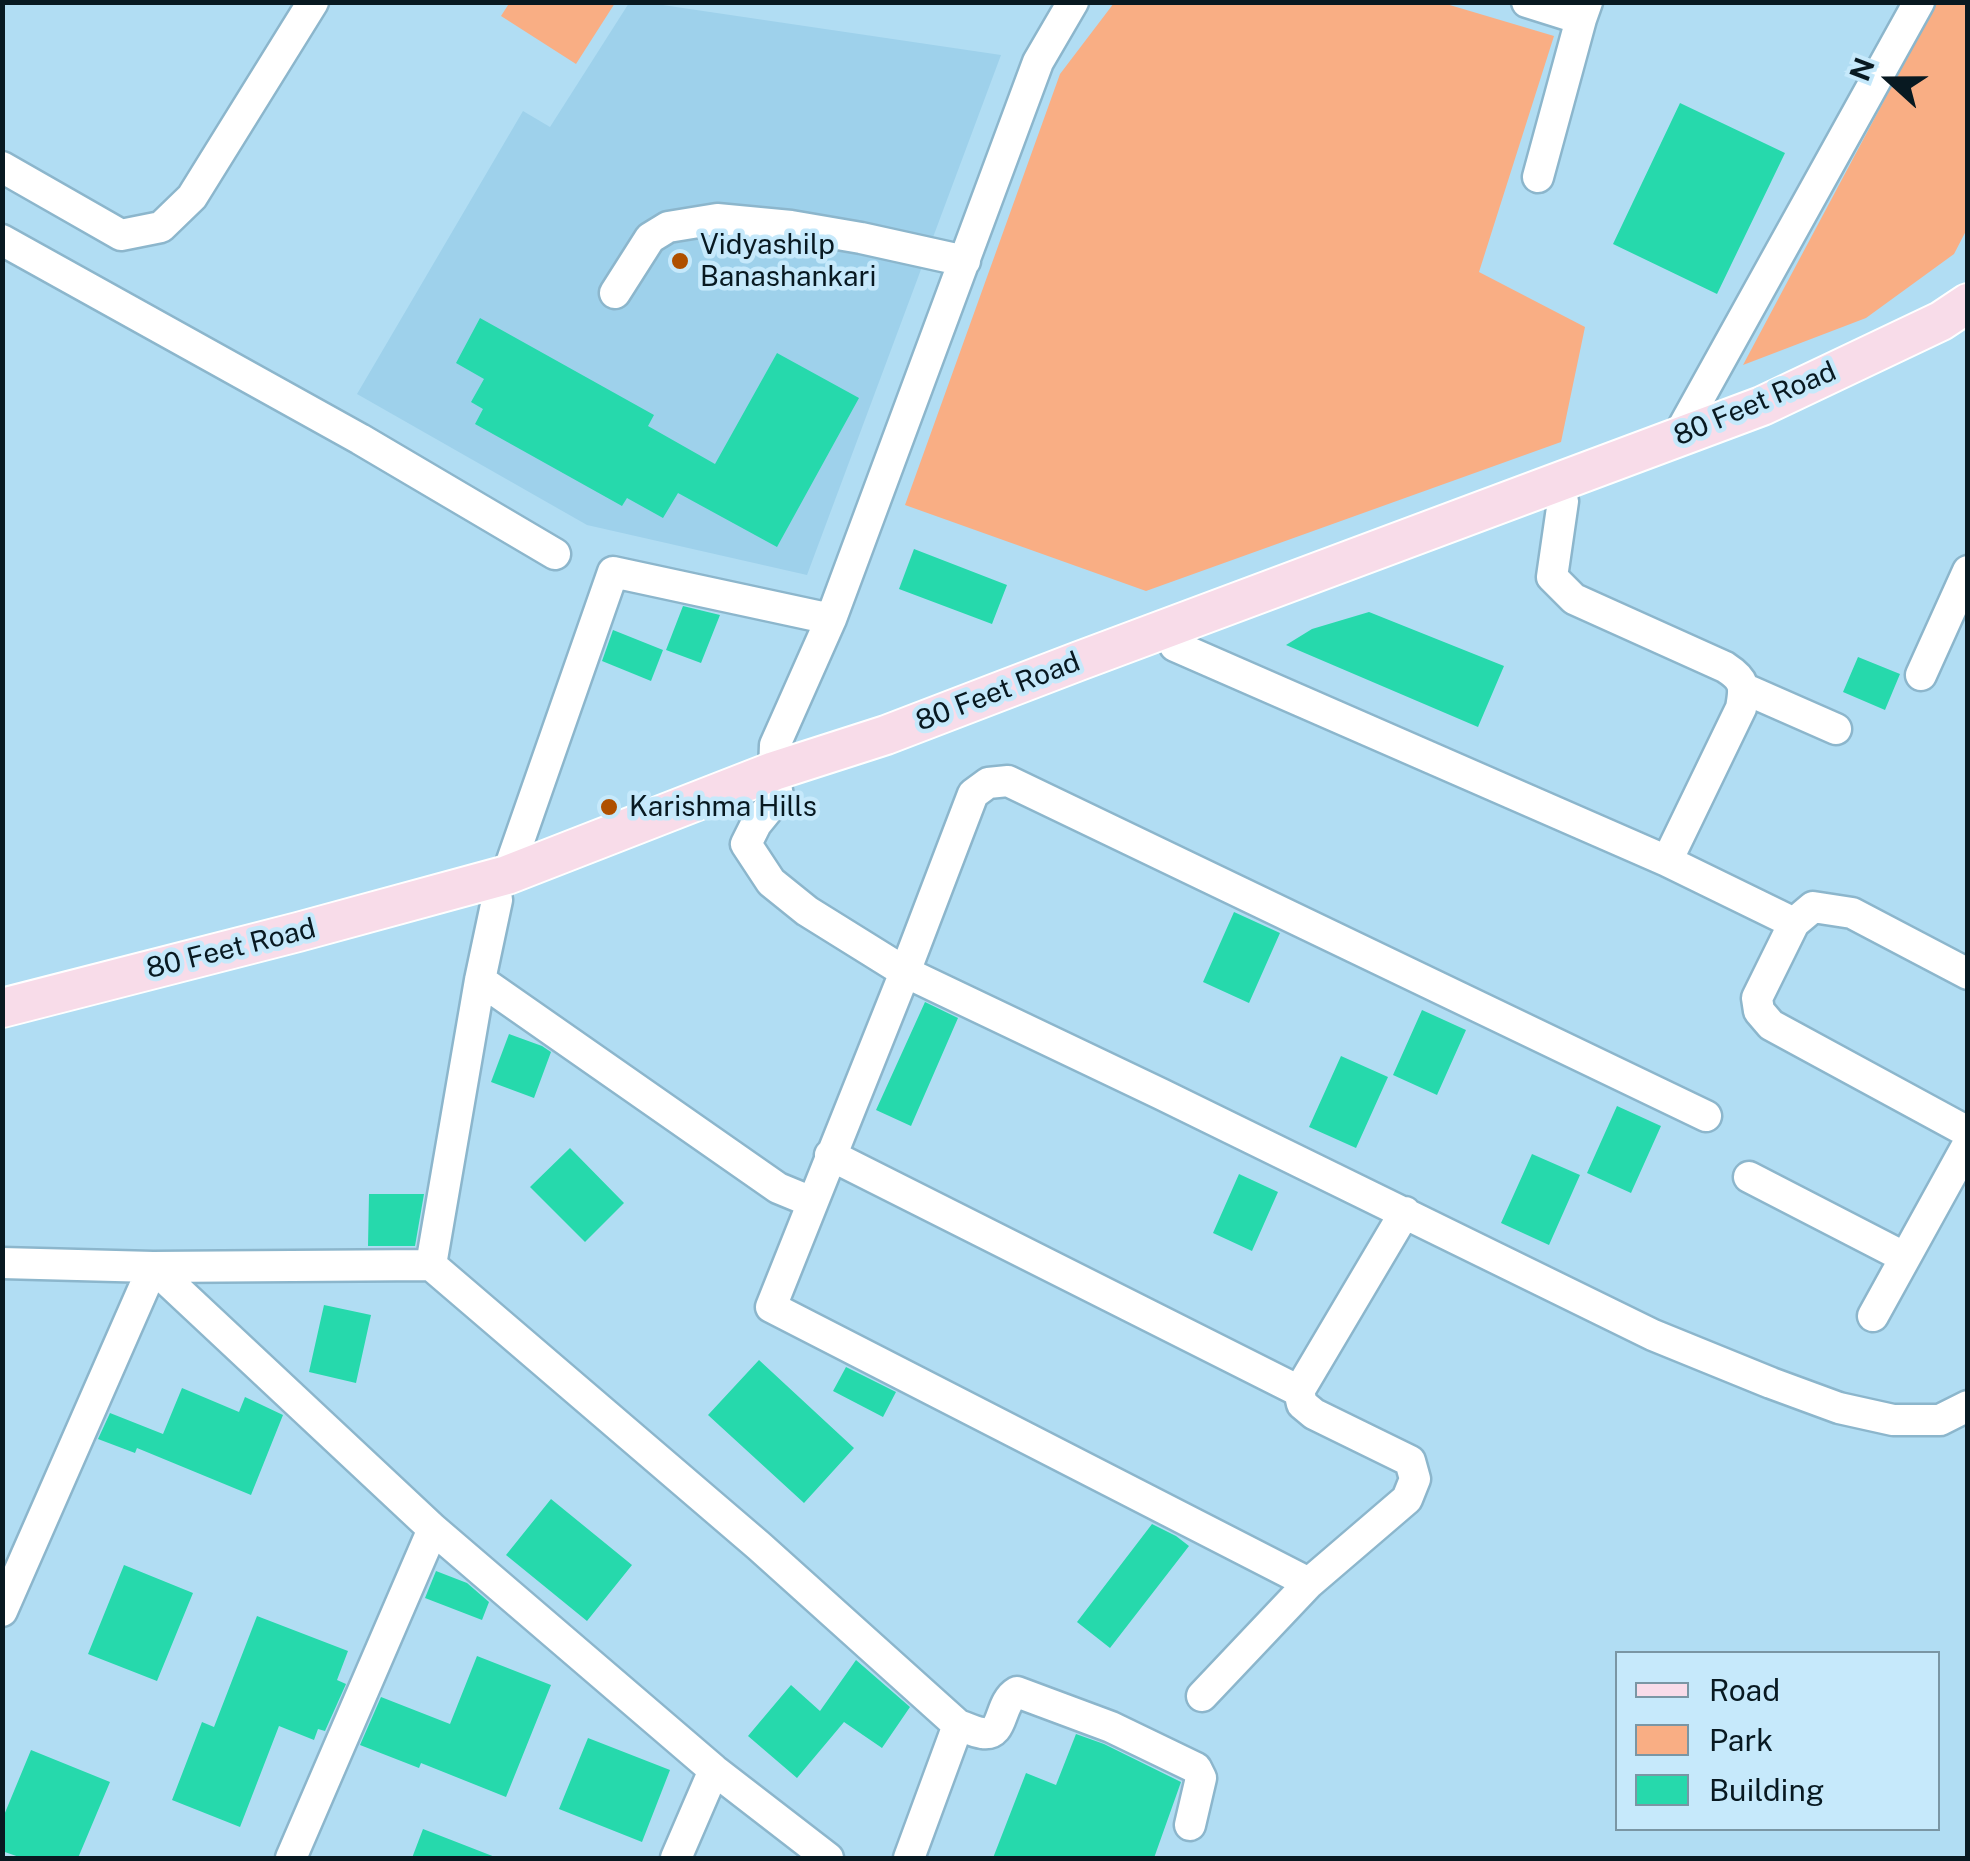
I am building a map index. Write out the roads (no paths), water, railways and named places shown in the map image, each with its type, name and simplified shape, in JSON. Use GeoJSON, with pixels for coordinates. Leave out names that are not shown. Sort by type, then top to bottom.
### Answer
{"type":"FeatureCollection","features":[{"type":"Feature","properties":{"kind":"main road","name":"80 Feet Road"},"geometry":{"type":"LineString","coordinates":[[776,784],[1078,661],[1779,398],[1940,321],[1968,303]]}},
{"type":"Feature","properties":{"kind":"main road","name":"80 Feet Road"},"geometry":{"type":"LineString","coordinates":[[2,1030],[304,954],[502,888],[776,784],[1175,646],[1770,425],[1968,327]]}},
{"type":"Feature","properties":{"kind":"main road","name":"80 Feet Road"},"geometry":{"type":"LineString","coordinates":[[2,1008],[298,932],[502,888]]}},
{"type":"Feature","properties":{"kind":"street"},"geometry":{"type":"LineString","coordinates":[[2,167],[121,235],[161,226],[192,197],[313,2]]}},
{"type":"Feature","properties":{"kind":"street"},"geometry":{"type":"LineString","coordinates":[[1073,2],[1038,62],[831,619],[775,744],[776,784],[746,844],[770,882],[807,911],[906,972],[1653,1335],[1839,1408],[1892,1420],[1940,1420],[1968,1406]]}},
{"type":"Feature","properties":{"kind":"street"},"geometry":{"type":"LineString","coordinates":[[1527,2],[1584,11],[1538,177]]}},
{"type":"Feature","properties":{"kind":"street"},"geometry":{"type":"LineString","coordinates":[[1677,438],[1919,2]]}},
{"type":"Feature","properties":{"kind":"street"},"geometry":{"type":"LineString","coordinates":[[615,293],[650,238],[668,227],[717,219],[826,232],[965,261]]}},
{"type":"Feature","properties":{"kind":"street"},"geometry":{"type":"LineString","coordinates":[[2,240],[555,554]]}},
{"type":"Feature","properties":{"kind":"street"},"geometry":{"type":"LineString","coordinates":[[1563,501],[1552,576],[1574,599],[1725,667],[1737,674],[1744,689],[1741,708],[1668,861]]}},
{"type":"Feature","properties":{"kind":"street"},"geometry":{"type":"LineString","coordinates":[[1921,675],[1968,571]]}},
{"type":"Feature","properties":{"kind":"street"},"geometry":{"type":"LineString","coordinates":[[431,1265],[480,980],[502,888],[613,572],[831,619]]}},
{"type":"Feature","properties":{"kind":"street"},"geometry":{"type":"LineString","coordinates":[[1175,646],[1668,861],[1794,923]]}},
{"type":"Feature","properties":{"kind":"street"},"geometry":{"type":"LineString","coordinates":[[1744,689],[1836,729]]}},
{"type":"Feature","properties":{"kind":"street"},"geometry":{"type":"LineString","coordinates":[[1309,1583],[771,1307],[973,794],[988,783],[1008,781],[1706,1116]]}},
{"type":"Feature","properties":{"kind":"street"},"geometry":{"type":"LineString","coordinates":[[1968,974],[1852,913],[1814,907],[1794,923],[1757,998],[1760,1011],[1771,1025],[1968,1132]]}},
{"type":"Feature","properties":{"kind":"street"},"geometry":{"type":"LineString","coordinates":[[480,980],[778,1188],[812,1202]]}},
{"type":"Feature","properties":{"kind":"street"},"geometry":{"type":"LineString","coordinates":[[1874,1316],[1968,1144]]}},
{"type":"Feature","properties":{"kind":"street"},"geometry":{"type":"LineString","coordinates":[[830,1155],[1298,1391],[1302,1404],[1314,1414],[1410,1461],[1415,1480],[1408,1499],[1309,1583],[1202,1696]]}},
{"type":"Feature","properties":{"kind":"street"},"geometry":{"type":"LineString","coordinates":[[1748,1177],[1904,1257]]}},
{"type":"Feature","properties":{"kind":"street"},"geometry":{"type":"LineString","coordinates":[[1298,1391],[1404,1212]]}},
{"type":"Feature","properties":{"kind":"street"},"geometry":{"type":"LineString","coordinates":[[2,1263],[153,1267],[431,1265],[758,1546],[958,1725],[990,1733],[996,1729],[1010,1696],[1017,1692],[1110,1726],[1196,1768],[1202,1778],[1190,1825]]}},
{"type":"Feature","properties":{"kind":"street"},"geometry":{"type":"LineString","coordinates":[[153,1267],[433,1528],[714,1770],[828,1858]]}},
{"type":"Feature","properties":{"kind":"street"},"geometry":{"type":"LineString","coordinates":[[2,1611],[153,1267]]}},
{"type":"Feature","properties":{"kind":"street"},"geometry":{"type":"LineString","coordinates":[[291,1858],[433,1528]]}},
{"type":"Feature","properties":{"kind":"street"},"geometry":{"type":"LineString","coordinates":[[909,1858],[958,1725]]}},
{"type":"Feature","properties":{"kind":"street"},"geometry":{"type":"LineString","coordinates":[[676,1858],[714,1770]]}},
{"type":"Feature","properties":{"kind":"place","name":"Vidyashilp Banashankari"},"geometry":{"type":"Point","coordinates":[680,261]}},
{"type":"Feature","properties":{"kind":"place","name":"Karishma Hills"},"geometry":{"type":"Point","coordinates":[609,807]}}]}
